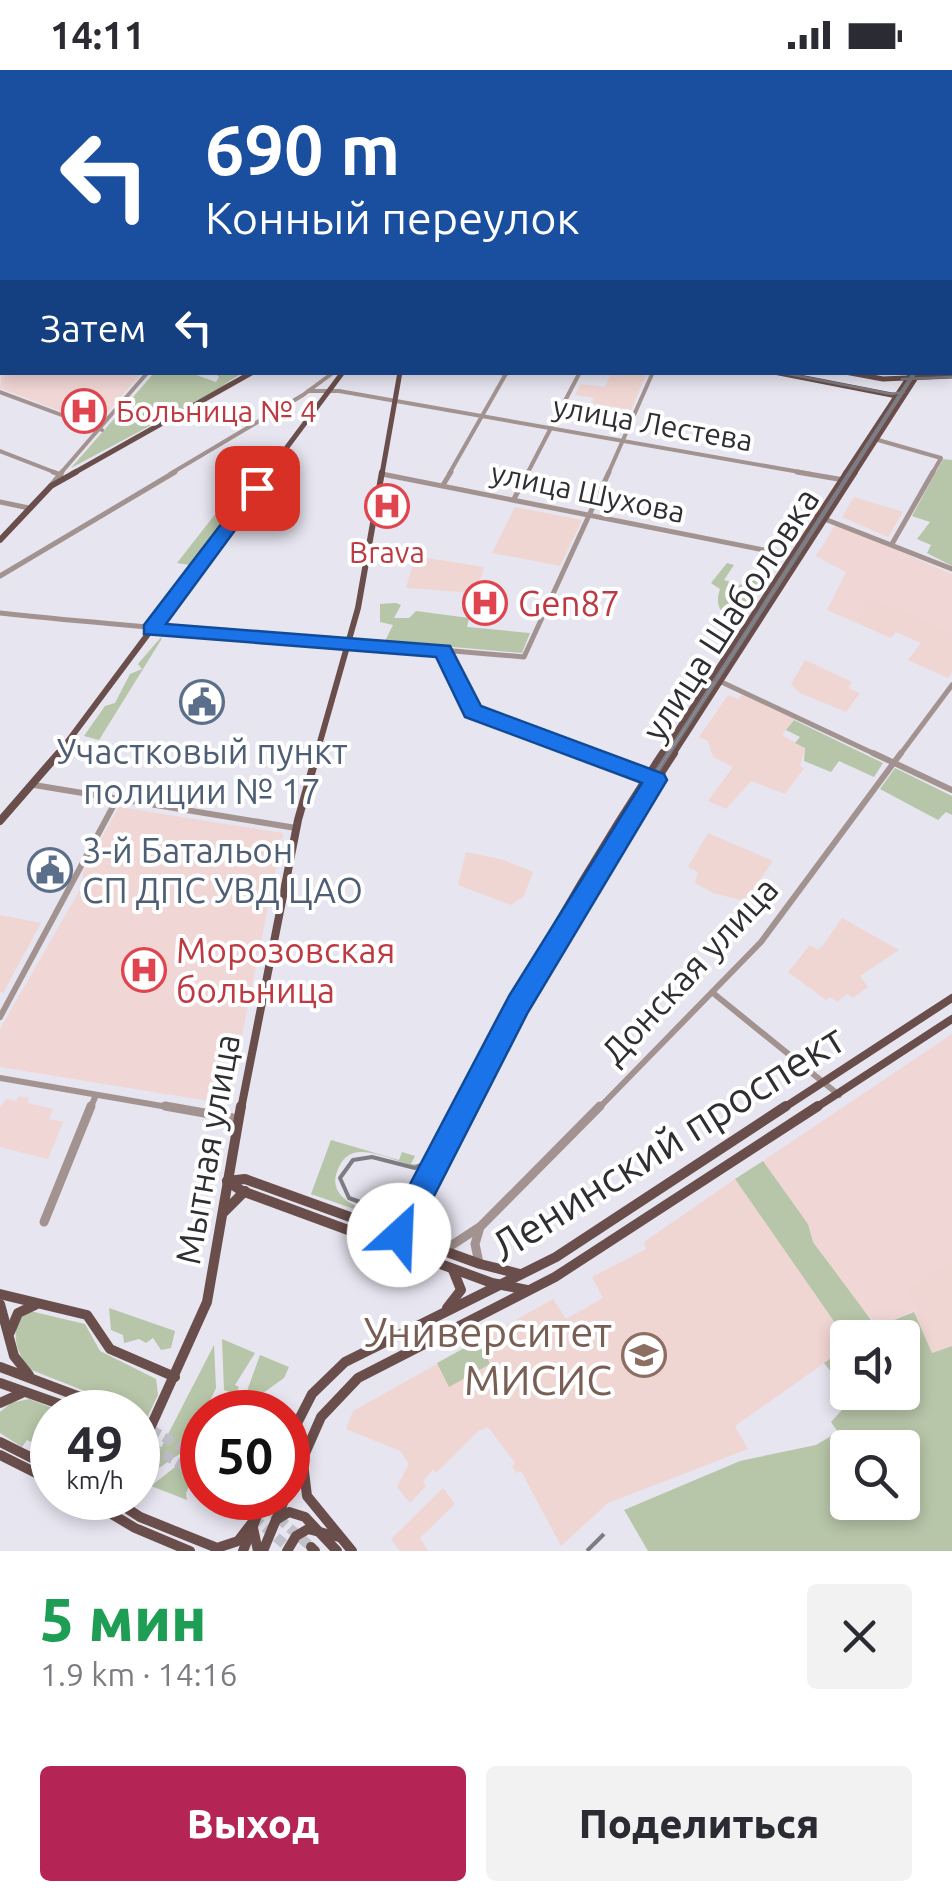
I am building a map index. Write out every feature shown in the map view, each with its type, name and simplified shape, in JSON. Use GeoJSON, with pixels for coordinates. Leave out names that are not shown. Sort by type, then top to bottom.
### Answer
{"type":"FeatureCollection","features":[{"type":"Feature","properties":{"kind":"main road"},"geometry":{"type":"LineString","coordinates":[[0,540],[51,486],[248,375]]}},
{"type":"Feature","properties":{"kind":"main road"},"geometry":{"type":"LineString","coordinates":[[0,821],[34,785],[341,375]]}},
{"type":"Feature","properties":{"kind":"main road","name":"Мытная улица"},"geometry":{"type":"LineString","coordinates":[[160,1410],[207,1302],[238,1120],[296,828],[350,641],[399,375]]}},
{"type":"Feature","properties":{"kind":"main road"},"geometry":{"type":"LineString","coordinates":[[789,375],[897,396],[898,384],[861,375]]}},
{"type":"Feature","properties":{"kind":"main road","name":"улица Шаболовка"},"geometry":{"type":"LineString","coordinates":[[385,1229],[398,1221],[511,1001],[588,868],[716,680],[792,557],[824,517],[897,396],[916,377]]}},
{"type":"Feature","properties":{"kind":"main road"},"geometry":{"type":"LineString","coordinates":[[876,378],[952,378]]}},
{"type":"Feature","properties":{"kind":"main road","name":"улица Шаболовка"},"geometry":{"type":"LineString","coordinates":[[399,1235],[518,1004],[649,775]]}},
{"type":"Feature","properties":{"kind":"main road","name":"Ленинский проспект"},"geometry":{"type":"LineString","coordinates":[[310,1398],[345,1362],[528,1272],[952,998]]}},
{"type":"Feature","properties":{"kind":"main road","name":"Ленинский проспект"},"geometry":{"type":"LineString","coordinates":[[310,1440],[329,1407],[376,1367],[538,1287],[952,1019]]}},
{"type":"Feature","properties":{"kind":"main road"},"geometry":{"type":"LineString","coordinates":[[227,1181],[245,1179],[508,1274],[528,1272]]}},
{"type":"Feature","properties":{"kind":"main road"},"geometry":{"type":"LineString","coordinates":[[227,1181],[245,1192],[503,1286],[520,1290],[538,1287]]}},
{"type":"Feature","properties":{"kind":"main road"},"geometry":{"type":"LineString","coordinates":[[222,1216],[245,1192]]}},
{"type":"Feature","properties":{"kind":"main road"},"geometry":{"type":"LineString","coordinates":[[329,1223],[326,1215],[334,1211]]}},
{"type":"Feature","properties":{"kind":"main road"},"geometry":{"type":"LineString","coordinates":[[384,1243],[399,1235]]}},
{"type":"Feature","properties":{"kind":"main road"},"geometry":{"type":"LineString","coordinates":[[436,1317],[461,1290],[458,1275],[445,1265]]}},
{"type":"Feature","properties":{"kind":"main road"},"geometry":{"type":"LineString","coordinates":[[0,1294],[87,1314],[110,1350],[176,1377]]}},
{"type":"Feature","properties":{"kind":"main road"},"geometry":{"type":"LineString","coordinates":[[0,1304],[19,1366],[37,1380]]}},
{"type":"Feature","properties":{"kind":"main road"},"geometry":{"type":"LineString","coordinates":[[10,1340],[18,1314],[28,1306],[45,1304]]}},
{"type":"Feature","properties":{"kind":"main road"},"geometry":{"type":"LineString","coordinates":[[0,1367],[63,1390]]}},
{"type":"Feature","properties":{"kind":"main road"},"geometry":{"type":"LineString","coordinates":[[0,1383],[30,1393]]}},
{"type":"Feature","properties":{"kind":"main road"},"geometry":{"type":"LineString","coordinates":[[0,1400],[30,1393]]}},
{"type":"Feature","properties":{"kind":"main road"},"geometry":{"type":"LineString","coordinates":[[0,1442],[30,1457]]}},
{"type":"Feature","properties":{"kind":"main road"},"geometry":{"type":"LineString","coordinates":[[0,1455],[30,1470]]}},
{"type":"Feature","properties":{"kind":"main road"},"geometry":{"type":"LineString","coordinates":[[310,1499],[345,1548]]}},
{"type":"Feature","properties":{"kind":"main road"},"geometry":{"type":"LineString","coordinates":[[128,1520],[135,1528],[190,1551]]}},
{"type":"Feature","properties":{"kind":"main road"},"geometry":{"type":"LineString","coordinates":[[147,1520],[217,1548],[238,1541],[254,1520]]}},
{"type":"Feature","properties":{"kind":"main road"},"geometry":{"type":"LineString","coordinates":[[255,1520],[261,1551]]}},
{"type":"Feature","properties":{"kind":"main road"},"geometry":{"type":"LineString","coordinates":[[243,1551],[255,1520]]}},
{"type":"Feature","properties":{"kind":"main road"},"geometry":{"type":"LineString","coordinates":[[261,1551],[276,1520]]}},
{"type":"Feature","properties":{"kind":"main road"},"geometry":{"type":"LineString","coordinates":[[305,1520],[345,1548]]}},
{"type":"Feature","properties":{"kind":"main road"},"geometry":{"type":"LineString","coordinates":[[287,1551],[297,1534],[315,1528]]}},
{"type":"Feature","properties":{"kind":"street"},"geometry":{"type":"LineString","coordinates":[[51,486],[146,375]]}},
{"type":"Feature","properties":{"kind":"street"},"geometry":{"type":"LineString","coordinates":[[0,576],[331,375]]}},
{"type":"Feature","properties":{"kind":"street"},"geometry":{"type":"LineString","coordinates":[[443,486],[505,375]]}},
{"type":"Feature","properties":{"kind":"street"},"geometry":{"type":"LineString","coordinates":[[514,499],[578,375]]}},
{"type":"Feature","properties":{"kind":"street"},"geometry":{"type":"LineString","coordinates":[[0,612],[151,630],[350,641],[522,658],[528,655],[651,375]]}},
{"type":"Feature","properties":{"kind":"street"},"geometry":{"type":"LineString","coordinates":[[324,381],[336,382]]}},
{"type":"Feature","properties":{"kind":"street","name":"улица Лестева"},"geometry":{"type":"LineString","coordinates":[[306,393],[330,390],[395,400],[845,482]]}},
{"type":"Feature","properties":{"kind":"street"},"geometry":{"type":"LineString","coordinates":[[0,392],[102,430]]}},
{"type":"Feature","properties":{"kind":"street"},"geometry":{"type":"LineString","coordinates":[[306,393],[324,398]]}},
{"type":"Feature","properties":{"kind":"street"},"geometry":{"type":"LineString","coordinates":[[874,438],[941,458],[892,544]]}},
{"type":"Feature","properties":{"kind":"street"},"geometry":{"type":"LineString","coordinates":[[0,452],[60,475],[77,471]]}},
{"type":"Feature","properties":{"kind":"street"},"geometry":{"type":"LineString","coordinates":[[68,467],[77,471]]}},
{"type":"Feature","properties":{"kind":"street","name":"улица Шухова"},"geometry":{"type":"LineString","coordinates":[[382,474],[792,557]]}},
{"type":"Feature","properties":{"kind":"street"},"geometry":{"type":"LineString","coordinates":[[0,502],[30,508]]}},
{"type":"Feature","properties":{"kind":"street"},"geometry":{"type":"LineString","coordinates":[[824,517],[952,569]]}},
{"type":"Feature","properties":{"kind":"street"},"geometry":{"type":"LineString","coordinates":[[443,650],[473,711],[649,775]]}},
{"type":"Feature","properties":{"kind":"street"},"geometry":{"type":"LineString","coordinates":[[716,680],[952,790]]}},
{"type":"Feature","properties":{"kind":"street","name":"Донская улица"},"geometry":{"type":"LineString","coordinates":[[440,1250],[453,1246],[481,1226],[761,942],[952,685]]}},
{"type":"Feature","properties":{"kind":"street"},"geometry":{"type":"LineString","coordinates":[[34,785],[296,828]]}},
{"type":"Feature","properties":{"kind":"street"},"geometry":{"type":"LineString","coordinates":[[0,1017],[117,799]]}},
{"type":"Feature","properties":{"kind":"street"},"geometry":{"type":"LineString","coordinates":[[712,993],[839,1094]]}},
{"type":"Feature","properties":{"kind":"street"},"geometry":{"type":"LineString","coordinates":[[908,1027],[909,1038],[920,1040]]}},
{"type":"Feature","properties":{"kind":"street"},"geometry":{"type":"LineString","coordinates":[[0,1078],[238,1120]]}},
{"type":"Feature","properties":{"kind":"street"},"geometry":{"type":"LineString","coordinates":[[44,1222],[96,1095]]}},
{"type":"Feature","properties":{"kind":"street"},"geometry":{"type":"LineString","coordinates":[[794,1100],[808,1102],[808,1115]]}},
{"type":"Feature","properties":{"kind":"street"},"geometry":{"type":"LineString","coordinates":[[480,1264],[474,1250],[481,1226]]}},
{"type":"Feature","properties":{"kind":"shaded area","name":"Больница № 4"},"geometry":{"type":"Polygon","coordinates":[[[2,375],[139,375],[97,425],[0,388],[2,375]]]}},
{"type":"Feature","properties":{"kind":"shaded area"},"geometry":{"type":"Polygon","coordinates":[[[610,375],[646,375],[631,410],[592,403],[594,398],[575,395],[581,384],[605,387],[610,375]]]}},
{"type":"Feature","properties":{"kind":"shaded area"},"geometry":{"type":"Polygon","coordinates":[[[854,497],[903,512],[888,537],[842,517],[854,497]]]}},
{"type":"Feature","properties":{"kind":"shaded area"},"geometry":{"type":"Polygon","coordinates":[[[515,507],[582,520],[560,566],[492,553],[515,507]]]}},
{"type":"Feature","properties":{"kind":"shaded area"},"geometry":{"type":"Polygon","coordinates":[[[836,524],[952,574],[952,631],[871,596],[850,620],[827,610],[846,572],[816,556],[836,524]]]}},
{"type":"Feature","properties":{"kind":"shaded area"},"geometry":{"type":"Polygon","coordinates":[[[415,556],[484,567],[476,593],[406,588],[415,556]]]}},
{"type":"Feature","properties":{"kind":"shaded area"},"geometry":{"type":"Polygon","coordinates":[[[871,596],[952,631],[952,672],[948,678],[908,660],[921,643],[896,632],[891,638],[850,620],[871,596]]]}},
{"type":"Feature","properties":{"kind":"shaded area"},"geometry":{"type":"Polygon","coordinates":[[[805,660],[852,682],[848,688],[860,693],[846,712],[800,693],[791,684],[805,660]]]}},
{"type":"Feature","properties":{"kind":"shaded area"},"geometry":{"type":"Polygon","coordinates":[[[728,695],[738,699],[742,695],[794,719],[782,735],[805,748],[800,766],[804,768],[785,794],[751,781],[726,809],[708,801],[733,767],[713,757],[708,741],[699,737],[728,695]]]}},
{"type":"Feature","properties":{"kind":"shaded area","name":"Морозовская больница"},"geometry":{"type":"Polygon","coordinates":[[[119,807],[283,833],[228,1104],[0,1067],[0,1029],[82,886],[83,872],[119,807]]]}},
{"type":"Feature","properties":{"kind":"shaded area"},"geometry":{"type":"Polygon","coordinates":[[[708,833],[773,861],[745,901],[713,893],[695,883],[698,872],[688,867],[708,833]]]}},
{"type":"Feature","properties":{"kind":"shaded area"},"geometry":{"type":"Polygon","coordinates":[[[466,852],[504,860],[533,872],[524,896],[511,905],[458,885],[466,852]]]}},
{"type":"Feature","properties":{"kind":"shaded area"},"geometry":{"type":"Polygon","coordinates":[[[0,915],[41,923],[3,993],[0,992],[0,915]]]}},
{"type":"Feature","properties":{"kind":"shaded area"},"geometry":{"type":"Polygon","coordinates":[[[842,918],[899,950],[860,976],[868,987],[853,998],[847,994],[837,1002],[830,997],[826,1000],[788,972],[810,945],[818,950],[824,944],[842,918]]]}},
{"type":"Feature","properties":{"kind":"shaded area"},"geometry":{"type":"Polygon","coordinates":[[[952,1034],[952,1260],[904,1289],[919,1309],[893,1320],[873,1320],[813,1242],[808,1224],[763,1161],[952,1034]]]}},
{"type":"Feature","properties":{"kind":"shaded area"},"geometry":{"type":"Polygon","coordinates":[[[19,1096],[29,1098],[28,1103],[53,1109],[49,1119],[63,1122],[48,1159],[0,1147],[0,1108],[6,1099],[16,1101],[19,1096]]]}},
{"type":"Feature","properties":{"kind":"shaded area","name":"Университет МИСИС"},"geometry":{"type":"Polygon","coordinates":[[[735,1179],[833,1320],[830,1320],[830,1359],[735,1426],[748,1449],[608,1503],[561,1546],[521,1471],[516,1473],[512,1466],[515,1463],[488,1427],[477,1432],[436,1473],[433,1470],[423,1481],[426,1486],[410,1503],[397,1487],[409,1464],[400,1451],[346,1429],[353,1411],[553,1299],[566,1319],[603,1298],[592,1277],[646,1249],[644,1242],[735,1179]]]}},
{"type":"Feature","properties":{"kind":"shaded area"},"geometry":{"type":"Polygon","coordinates":[[[952,1260],[952,1346],[932,1353],[914,1312],[918,1310],[904,1289],[952,1260]]]}},
{"type":"Feature","properties":{"kind":"shaded area","name":"Университет МИСИС"},"geometry":{"type":"Polygon","coordinates":[[[443,1488],[455,1504],[420,1538],[428,1551],[400,1551],[391,1539],[443,1488]]]}},
{"type":"Feature","properties":{"kind":"green space"},"geometry":{"type":"Polygon","coordinates":[[[152,375],[197,375],[216,382],[217,375],[239,375],[223,385],[245,375],[71,468],[152,375]]]}},
{"type":"Feature","properties":{"kind":"green space"},"geometry":{"type":"Polygon","coordinates":[[[943,459],[952,460],[952,566],[927,553],[931,545],[917,539],[930,522],[912,516],[943,459]]]}},
{"type":"Feature","properties":{"kind":"green space"},"geometry":{"type":"Polygon","coordinates":[[[253,465],[264,469],[190,565],[177,563],[238,485],[242,485],[253,465]]]}},
{"type":"Feature","properties":{"kind":"green space"},"geometry":{"type":"Polygon","coordinates":[[[727,563],[734,565],[724,580],[741,585],[748,575],[761,579],[734,620],[720,608],[720,589],[711,583],[727,563]]]}},
{"type":"Feature","properties":{"kind":"green space"},"geometry":{"type":"Polygon","coordinates":[[[380,604],[401,605],[394,618],[409,618],[416,611],[469,618],[467,627],[530,633],[522,653],[385,641],[393,625],[380,622],[380,604]]]}},
{"type":"Feature","properties":{"kind":"green space"},"geometry":{"type":"Polygon","coordinates":[[[162,636],[99,740],[84,736],[105,706],[115,703],[130,674],[142,669],[138,664],[162,636]]]}},
{"type":"Feature","properties":{"kind":"green space"},"geometry":{"type":"Polygon","coordinates":[[[794,720],[883,763],[874,777],[839,761],[831,772],[804,761],[805,748],[795,743],[800,737],[786,730],[794,720]]]}},
{"type":"Feature","properties":{"kind":"green space"},"geometry":{"type":"Polygon","coordinates":[[[895,768],[952,796],[952,815],[946,812],[938,820],[880,789],[895,768]]]}},
{"type":"Feature","properties":{"kind":"green space"},"geometry":{"type":"Polygon","coordinates":[[[331,1140],[399,1160],[402,1152],[415,1156],[411,1164],[420,1164],[414,1166],[366,1152],[353,1153],[343,1160],[336,1176],[339,1193],[380,1218],[311,1194],[331,1140]]]}},
{"type":"Feature","properties":{"kind":"green space"},"geometry":{"type":"Polygon","coordinates":[[[763,1161],[808,1224],[813,1242],[871,1320],[833,1320],[735,1179],[763,1161]]]}},
{"type":"Feature","properties":{"kind":"green space"},"geometry":{"type":"Polygon","coordinates":[[[109,1308],[175,1331],[171,1348],[161,1350],[153,1338],[146,1343],[139,1339],[124,1343],[123,1335],[111,1330],[109,1308]]]}},
{"type":"Feature","properties":{"kind":"green space"},"geometry":{"type":"Polygon","coordinates":[[[30,1311],[85,1324],[100,1351],[156,1379],[157,1390],[82,1390],[29,1369],[16,1337],[20,1316],[30,1311]]]}},
{"type":"Feature","properties":{"kind":"green space"},"geometry":{"type":"Polygon","coordinates":[[[914,1312],[918,1320],[894,1320],[914,1312]]]}},
{"type":"Feature","properties":{"kind":"green space"},"geometry":{"type":"Polygon","coordinates":[[[920,1326],[932,1353],[952,1346],[952,1551],[648,1551],[624,1510],[740,1461],[816,1445],[830,1437],[830,1520],[920,1520],[920,1430],[837,1430],[831,1422],[842,1410],[920,1410],[920,1326]]]}},
{"type":"Feature","properties":{"kind":"green space"},"geometry":{"type":"Polygon","coordinates":[[[222,1339],[255,1353],[235,1385],[237,1390],[224,1390],[222,1339]]]}},
{"type":"Feature","properties":{"kind":"green space"},"geometry":{"type":"Polygon","coordinates":[[[479,1340],[490,1364],[449,1387],[437,1363],[479,1340]]]}},
{"type":"Feature","properties":{"kind":"green space"},"geometry":{"type":"Polygon","coordinates":[[[214,1345],[215,1390],[191,1390],[214,1345]]]}},
{"type":"Feature","properties":{"kind":"green space"},"geometry":{"type":"Polygon","coordinates":[[[260,1355],[289,1367],[284,1378],[267,1390],[247,1390],[260,1355]]]}},
{"type":"Feature","properties":{"kind":"green space"},"geometry":{"type":"Polygon","coordinates":[[[30,1399],[30,1442],[22,1447],[0,1433],[0,1412],[11,1403],[30,1399]]]}},
{"type":"Feature","properties":{"kind":"green space"},"geometry":{"type":"Polygon","coordinates":[[[180,1411],[180,1454],[160,1467],[160,1450],[180,1411]]]}},
{"type":"Feature","properties":{"kind":"green space"},"geometry":{"type":"Polygon","coordinates":[[[180,1463],[180,1497],[160,1490],[160,1479],[180,1463]]]}},
{"type":"Feature","properties":{"kind":"tunnel"},"geometry":{"type":"LineString","coordinates":[[160,1435],[180,1446]]}},
{"type":"Feature","properties":{"kind":"tunnel"},"geometry":{"type":"LineString","coordinates":[[160,1452],[180,1464]]}},
{"type":"Feature","properties":{"kind":"tunnel"},"geometry":{"type":"LineString","coordinates":[[256,1520],[291,1550]]}},
{"type":"Feature","properties":{"kind":"tunnel"},"geometry":{"type":"LineString","coordinates":[[281,1520],[311,1547]]}},
{"type":"Feature","properties":{"kind":"tram line"},"geometry":{"type":"LineString","coordinates":[[793,375],[891,394],[901,393]]}},
{"type":"Feature","properties":{"kind":"tram line"},"geometry":{"type":"LineString","coordinates":[[910,379],[912,375]]}},
{"type":"Feature","properties":{"kind":"tram line"},"geometry":{"type":"LineString","coordinates":[[912,379],[914,375]]}},
{"type":"Feature","properties":{"kind":"tram line"},"geometry":{"type":"LineString","coordinates":[[912,379],[952,377]]}},
{"type":"Feature","properties":{"kind":"tram line"},"geometry":{"type":"LineString","coordinates":[[902,379],[910,379]]}},
{"type":"Feature","properties":{"kind":"tram line"},"geometry":{"type":"LineString","coordinates":[[901,393],[910,379]]}},
{"type":"Feature","properties":{"kind":"tram line"},"geometry":{"type":"LineString","coordinates":[[903,392],[912,379]]}},
{"type":"Feature","properties":{"kind":"tram line"},"geometry":{"type":"LineString","coordinates":[[463,1109],[575,901],[903,392]]}},
{"type":"Feature","properties":{"kind":"tram line"},"geometry":{"type":"LineString","coordinates":[[459,1109],[572,900],[901,393]]}},
{"type":"Feature","properties":{"kind":"tram line"},"geometry":{"type":"LineString","coordinates":[[461,1106],[433,1158],[415,1168],[372,1157],[353,1160],[340,1178],[349,1198],[393,1214],[413,1205],[464,1106]]}},
{"type":"Feature","properties":{"kind":"railway"},"geometry":{"type":"LineString","coordinates":[[587,1551],[611,1527]]}},
{"type":"Feature","properties":{"kind":"place","name":"Больница № 4"},"geometry":{"type":"Point","coordinates":[84,411]}},
{"type":"Feature","properties":{"kind":"place","name":"Brava"},"geometry":{"type":"Point","coordinates":[387,506]}},
{"type":"Feature","properties":{"kind":"place","name":"Gen87"},"geometry":{"type":"Point","coordinates":[485,603]}},
{"type":"Feature","properties":{"kind":"place","name":"Участковый пункт полиции № 17"},"geometry":{"type":"Point","coordinates":[202,702]}},
{"type":"Feature","properties":{"kind":"place","name":"3-й Батальон СП ДПС УВД ЦАО"},"geometry":{"type":"Point","coordinates":[50,870]}},
{"type":"Feature","properties":{"kind":"place","name":"Морозовская больница"},"geometry":{"type":"Point","coordinates":[144,970]}},
{"type":"Feature","properties":{"kind":"place","name":"Университет МИСИС"},"geometry":{"type":"Point","coordinates":[644,1355]}},
{"type":"Feature","properties":{"kind":"route"},"geometry":{"type":"LineString","coordinates":[[257,488],[151,630],[343,640],[443,650],[467,706],[473,711],[656,780],[518,1004],[399,1235]]}}]}
